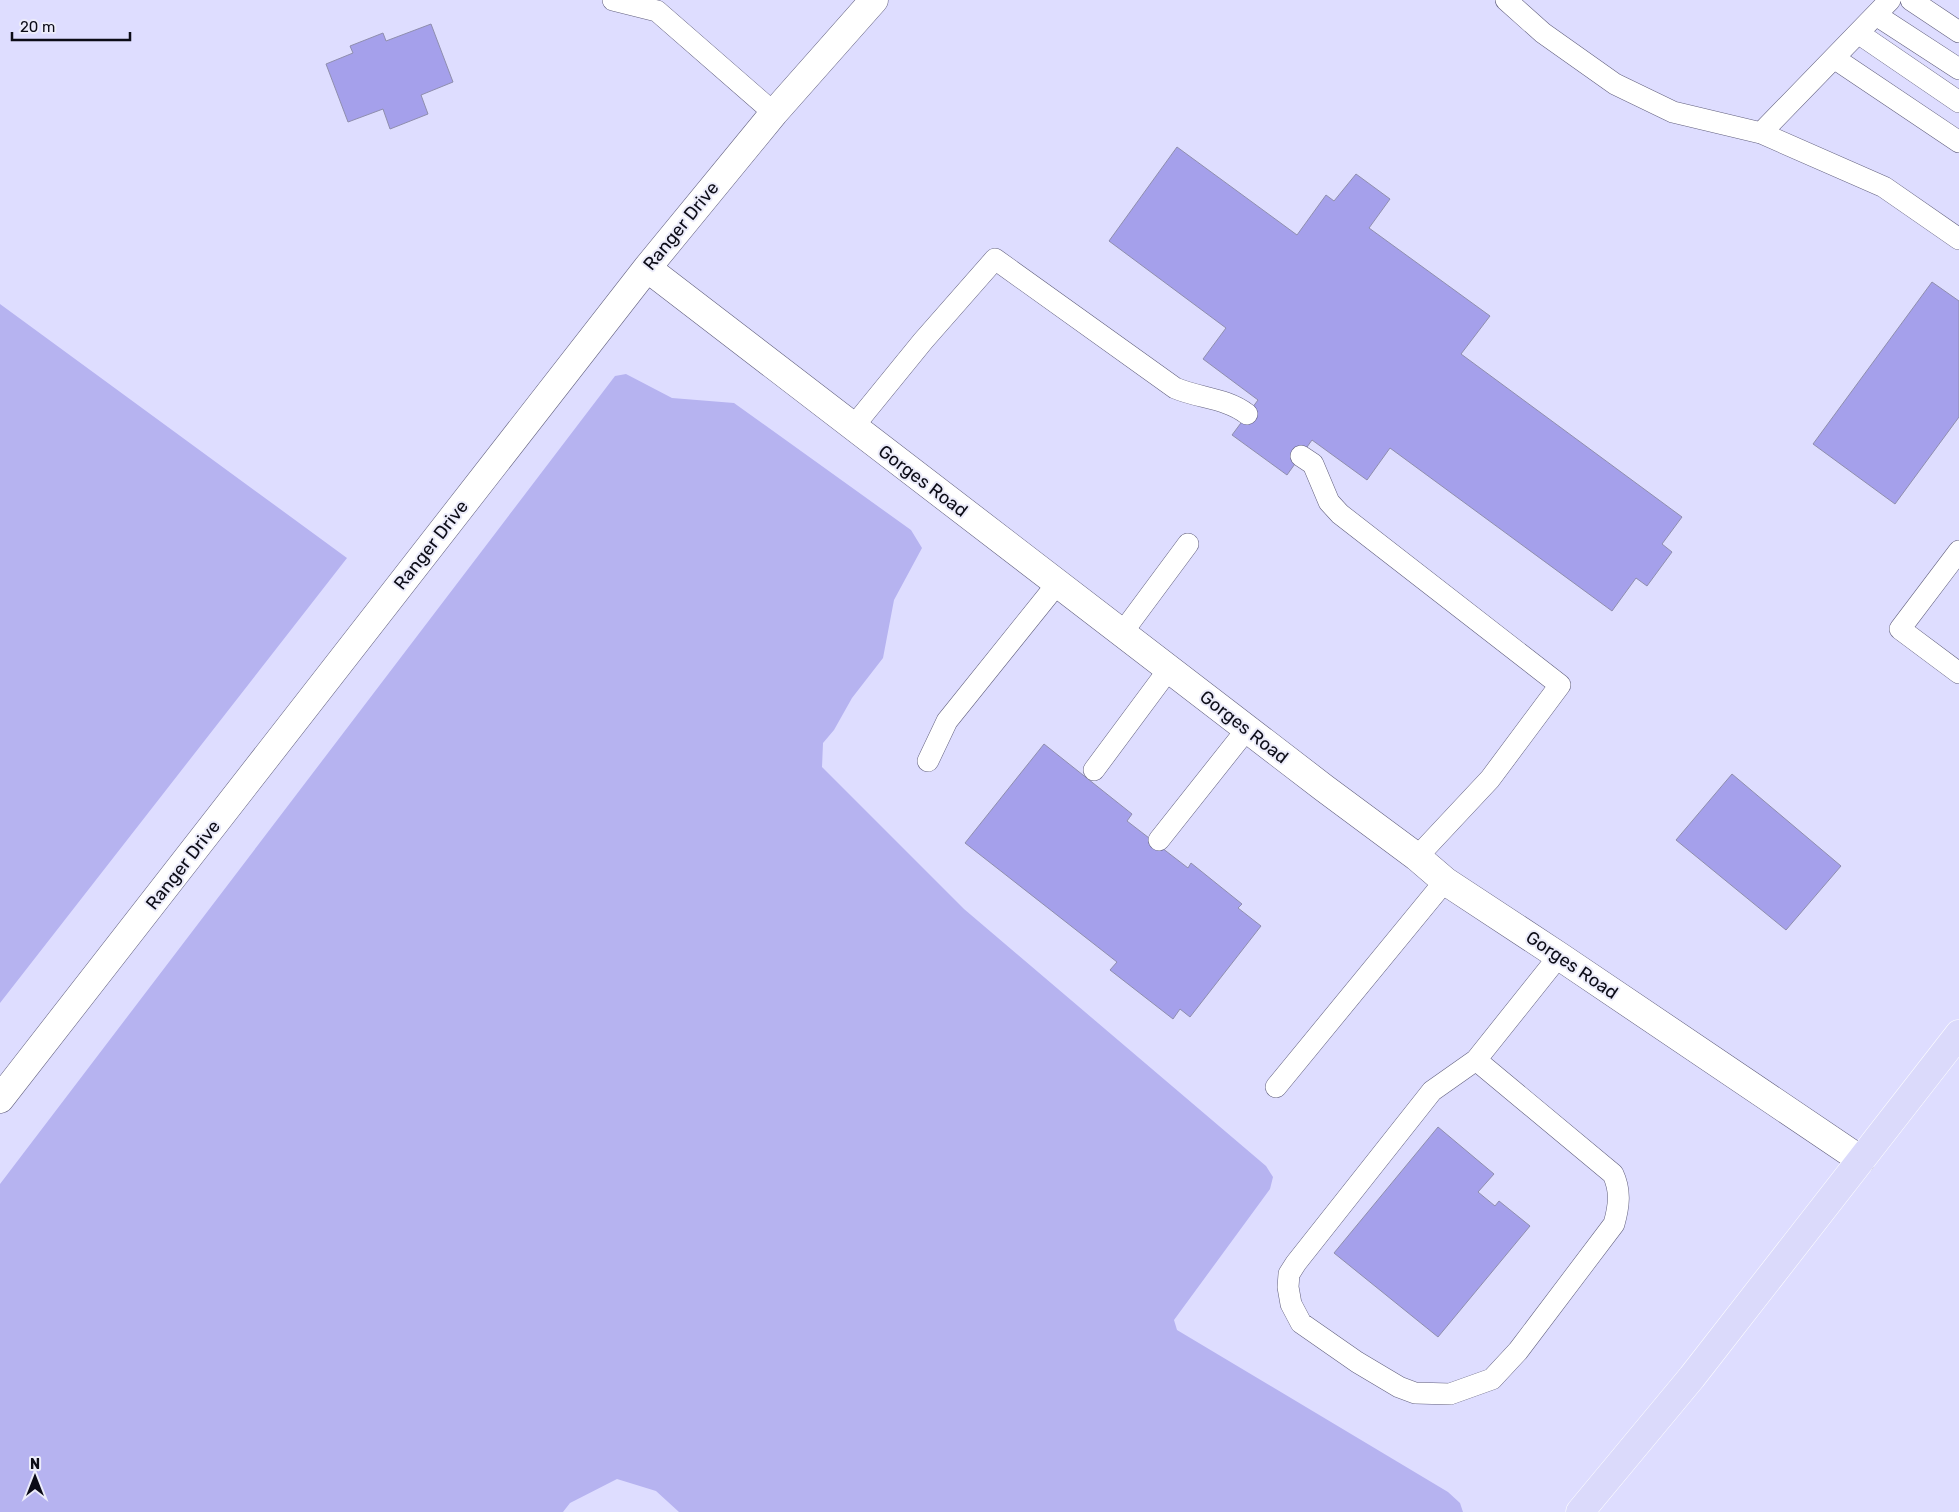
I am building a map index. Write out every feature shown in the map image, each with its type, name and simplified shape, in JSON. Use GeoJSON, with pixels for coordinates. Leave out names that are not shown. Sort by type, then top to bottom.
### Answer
{"type":"FeatureCollection","features":[{"type":"Feature","properties":{"kind":"main road"},"geometry":{"type":"LineString","coordinates":[[1580,1512],[1692,1377],[1959,1034]]}},
{"type":"Feature","properties":{"kind":"street","name":"Ranger Drive"},"geometry":{"type":"LineString","coordinates":[[0,1099],[647,268],[774,113],[874,0]]}},
{"type":"Feature","properties":{"kind":"street","name":"Gorges Road"},"geometry":{"type":"LineString","coordinates":[[647,268],[1057,584],[1417,857],[1445,881],[1560,956],[1861,1160]]}},
{"type":"Feature","properties":{"kind":"lane"},"geometry":{"type":"LineString","coordinates":[[613,0],[657,11],[774,113]]}},
{"type":"Feature","properties":{"kind":"lane"},"geometry":{"type":"LineString","coordinates":[[1911,0],[1959,32]]}},
{"type":"Feature","properties":{"kind":"lane"},"geometry":{"type":"LineString","coordinates":[[1509,1],[1543,33],[1614,84],[1673,112],[1761,133],[1884,187],[1959,239]]}},
{"type":"Feature","properties":{"kind":"lane"},"geometry":{"type":"LineString","coordinates":[[1761,133],[1883,7],[1959,69]]}},
{"type":"Feature","properties":{"kind":"lane"},"geometry":{"type":"LineString","coordinates":[[1858,34],[1959,102]]}},
{"type":"Feature","properties":{"kind":"lane"},"geometry":{"type":"LineString","coordinates":[[1834,58],[1959,142]]}},
{"type":"Feature","properties":{"kind":"lane"},"geometry":{"type":"LineString","coordinates":[[853,427],[923,341],[995,259],[1175,388],[1190,394],[1236,405],[1247,414]]}},
{"type":"Feature","properties":{"kind":"lane"},"geometry":{"type":"LineString","coordinates":[[1302,456],[1313,464],[1329,502],[1340,514],[1560,685],[1490,779],[1417,857]]}},
{"type":"Feature","properties":{"kind":"lane"},"geometry":{"type":"LineString","coordinates":[[1122,633],[1188,544]]}},
{"type":"Feature","properties":{"kind":"lane"},"geometry":{"type":"LineString","coordinates":[[1959,551],[1900,629],[1959,673]]}},
{"type":"Feature","properties":{"kind":"lane"},"geometry":{"type":"LineString","coordinates":[[928,761],[947,721],[1057,584]]}},
{"type":"Feature","properties":{"kind":"lane"},"geometry":{"type":"LineString","coordinates":[[1094,770],[1169,669]]}},
{"type":"Feature","properties":{"kind":"lane"},"geometry":{"type":"LineString","coordinates":[[1159,840],[1247,729]]}},
{"type":"Feature","properties":{"kind":"lane"},"geometry":{"type":"LineString","coordinates":[[1276,1087],[1445,881]]}},
{"type":"Feature","properties":{"kind":"lane"},"geometry":{"type":"LineString","coordinates":[[1476,1060],[1613,1174],[1618,1185],[1618,1210],[1614,1224],[1518,1351],[1492,1379],[1450,1394],[1415,1393],[1399,1387],[1356,1362],[1302,1323],[1291,1304],[1288,1287],[1290,1274],[1296,1263],[1432,1091],[1476,1060],[1560,956]]}},
{"type":"Feature","properties":{"kind":"shaded area"},"geometry":{"type":"Polygon","coordinates":[[[0,304],[347,558],[0,1003],[0,304]]]}},
{"type":"Feature","properties":{"kind":"shaded area"},"geometry":{"type":"Polygon","coordinates":[[[626,374],[672,398],[734,403],[911,530],[922,548],[894,600],[883,658],[852,698],[834,730],[823,743],[822,767],[964,909],[1266,1166],[1273,1177],[1270,1189],[1174,1320],[1177,1330],[1448,1492],[1460,1503],[1463,1512],[679,1512],[656,1491],[617,1479],[570,1503],[563,1512],[0,1512],[0,1184],[615,376],[626,374]]]}},
{"type":"Feature","properties":{"kind":"building"},"geometry":{"type":"Polygon","coordinates":[[[431,24],[453,82],[421,95],[428,114],[390,129],[383,109],[348,122],[326,64],[353,53],[350,46],[383,33],[386,41],[431,24]]]}},
{"type":"Feature","properties":{"kind":"building"},"geometry":{"type":"Polygon","coordinates":[[[1177,147],[1297,235],[1326,195],[1334,201],[1356,174],[1390,199],[1369,228],[1490,316],[1461,354],[1682,517],[1662,544],[1672,552],[1647,586],[1636,578],[1612,611],[1390,448],[1367,480],[1312,440],[1287,475],[1232,435],[1258,400],[1203,359],[1226,328],[1109,241],[1177,147]]]}},
{"type":"Feature","properties":{"kind":"building"},"geometry":{"type":"Polygon","coordinates":[[[1932,282],[1959,301],[1959,417],[1895,504],[1813,444],[1932,282]]]}},
{"type":"Feature","properties":{"kind":"building"},"geometry":{"type":"Polygon","coordinates":[[[1044,744],[1132,814],[1127,821],[1188,868],[1191,863],[1242,904],[1238,908],[1261,926],[1190,1017],[1180,1009],[1173,1019],[1110,970],[1117,962],[965,843],[1044,744]]]}},
{"type":"Feature","properties":{"kind":"building"},"geometry":{"type":"Polygon","coordinates":[[[1732,774],[1841,866],[1786,930],[1676,840],[1732,774]]]}},
{"type":"Feature","properties":{"kind":"building"},"geometry":{"type":"Polygon","coordinates":[[[1438,1127],[1494,1174],[1478,1192],[1495,1206],[1499,1201],[1530,1226],[1438,1337],[1334,1253],[1438,1127]]]}}]}
